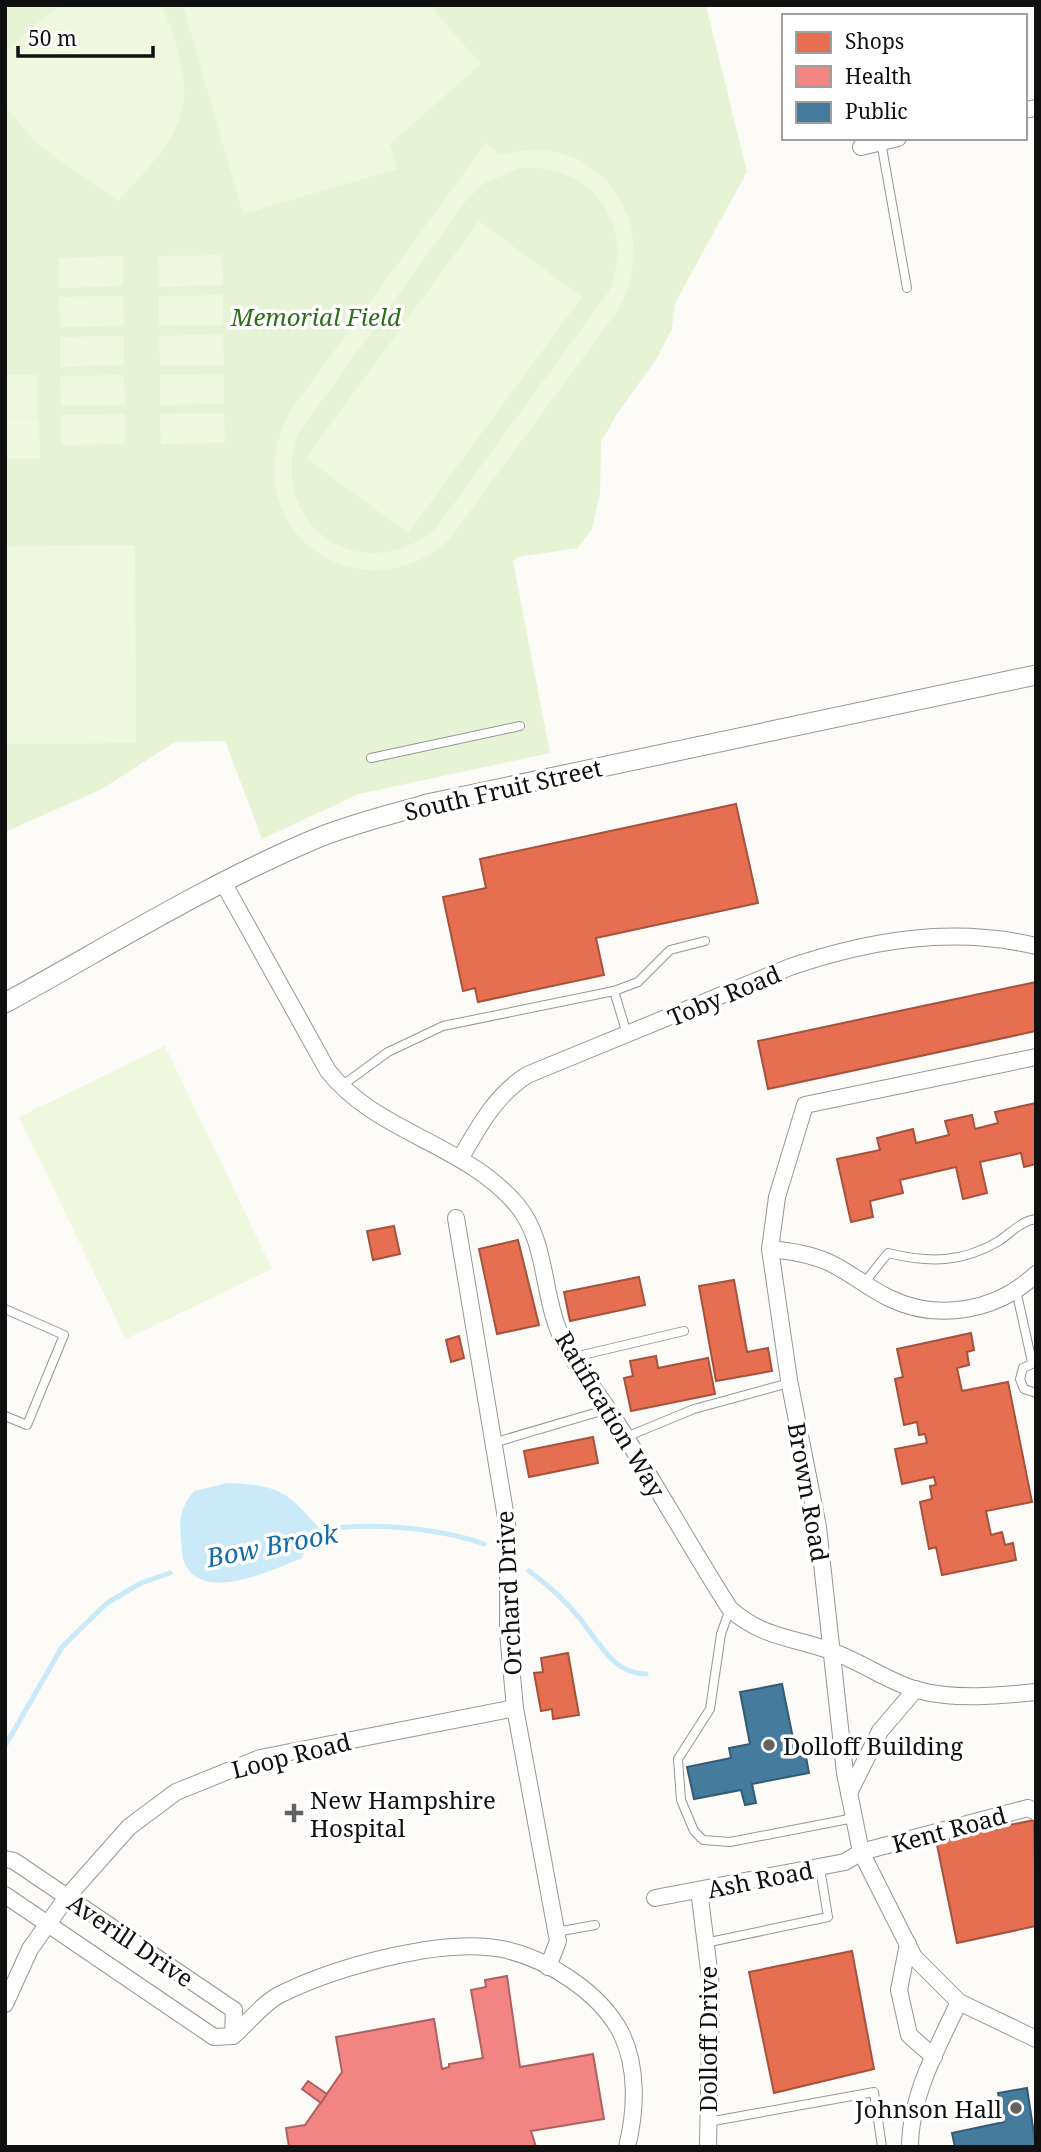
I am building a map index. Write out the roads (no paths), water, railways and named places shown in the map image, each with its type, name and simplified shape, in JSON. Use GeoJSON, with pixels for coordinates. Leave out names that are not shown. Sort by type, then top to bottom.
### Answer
{"type":"FeatureCollection","features":[{"type":"Feature","properties":{"kind":"street"},"geometry":{"type":"LineString","coordinates":[[860,146],[890,140]]}},
{"type":"Feature","properties":{"kind":"street","name":"South Fruit Street"},"geometry":{"type":"LineString","coordinates":[[5,1003],[224,884],[316,838],[427,804],[1036,675]]}},
{"type":"Feature","properties":{"kind":"street","name":"Ratification Way"},"geometry":{"type":"LineString","coordinates":[[224,884],[328,1071],[340,1087],[373,1111],[460,1159],[504,1190],[533,1230],[559,1331],[730,1609],[764,1633],[831,1651],[916,1689],[943,1695],[995,1697],[1036,1692]]}},
{"type":"Feature","properties":{"kind":"street","name":"Toby Road"},"geometry":{"type":"LineString","coordinates":[[460,1159],[490,1109],[506,1089],[527,1075],[790,967],[870,943],[906,938],[979,937],[1036,946]]}},
{"type":"Feature","properties":{"kind":"street","name":"Brown Road"},"geometry":{"type":"LineString","coordinates":[[1036,1057],[805,1105],[777,1197],[771,1249],[789,1383],[818,1527],[849,1793],[861,1852],[914,1957],[959,2002],[1036,2039]]}},
{"type":"Feature","properties":{"kind":"street","name":"Orchard Drive"},"geometry":{"type":"LineString","coordinates":[[456,1217],[508,1530],[508,1633],[515,1708],[558,1941],[548,1967]]}},
{"type":"Feature","properties":{"kind":"street"},"geometry":{"type":"LineString","coordinates":[[771,1249],[798,1252],[828,1262],[914,1308],[935,1311],[977,1307],[1016,1290],[1036,1274]]}},
{"type":"Feature","properties":{"kind":"street"},"geometry":{"type":"LineString","coordinates":[[849,1793],[880,1731],[916,1689]]}},
{"type":"Feature","properties":{"kind":"street","name":"Loop Road"},"geometry":{"type":"LineString","coordinates":[[5,2004],[30,1949],[67,1897],[129,1828],[176,1792],[260,1758],[515,1708]]}},
{"type":"Feature","properties":{"kind":"street","name":"Kent Road"},"geometry":{"type":"LineString","coordinates":[[861,1852],[1028,1808],[1036,1812]]}},
{"type":"Feature","properties":{"kind":"street","name":"Ash Road"},"geometry":{"type":"LineString","coordinates":[[655,1898],[845,1862],[861,1852]]}},
{"type":"Feature","properties":{"kind":"street","name":"Averill Drive"},"geometry":{"type":"LineString","coordinates":[[5,1859],[14,1861],[234,2010],[233,2036],[214,2037],[5,1895]]}},
{"type":"Feature","properties":{"kind":"street","name":"Dolloff Drive"},"geometry":{"type":"LineString","coordinates":[[699,1890],[711,1986],[708,2147]]}},
{"type":"Feature","properties":{"kind":"street"},"geometry":{"type":"LineString","coordinates":[[908,1944],[899,1990],[909,2035],[934,2057]]}},
{"type":"Feature","properties":{"kind":"street"},"geometry":{"type":"LineString","coordinates":[[233,2036],[278,1995],[337,1971],[385,1958],[458,1947],[502,1949],[548,1967],[595,2000],[621,2032],[633,2071],[634,2106],[627,2147]]}},
{"type":"Feature","properties":{"kind":"street"},"geometry":{"type":"LineString","coordinates":[[910,2147],[915,2116],[934,2057],[959,2002]]}},
{"type":"Feature","properties":{"kind":"lane"},"geometry":{"type":"LineString","coordinates":[[881,142],[907,288]]}},
{"type":"Feature","properties":{"kind":"lane"},"geometry":{"type":"LineString","coordinates":[[371,758],[520,726]]}},
{"type":"Feature","properties":{"kind":"lane"},"geometry":{"type":"LineString","coordinates":[[340,1087],[388,1052],[443,1026],[614,991],[638,982],[670,950],[705,941]]}},
{"type":"Feature","properties":{"kind":"lane"},"geometry":{"type":"LineString","coordinates":[[614,991],[627,1034]]}},
{"type":"Feature","properties":{"kind":"lane"},"geometry":{"type":"LineString","coordinates":[[864,1283],[888,1253],[921,1261],[946,1261],[973,1254],[1000,1240],[1019,1225],[1036,1219]]}},
{"type":"Feature","properties":{"kind":"lane"},"geometry":{"type":"LineString","coordinates":[[1016,1290],[1034,1362],[1023,1368],[1020,1379],[1024,1389],[1036,1393]]}},
{"type":"Feature","properties":{"kind":"lane"},"geometry":{"type":"LineString","coordinates":[[5,1320],[7,1310],[64,1335],[27,1425],[5,1416]]}},
{"type":"Feature","properties":{"kind":"lane"},"geometry":{"type":"LineString","coordinates":[[574,1357],[684,1331]]}},
{"type":"Feature","properties":{"kind":"lane"},"geometry":{"type":"LineString","coordinates":[[626,1437],[694,1409],[789,1383]]}},
{"type":"Feature","properties":{"kind":"lane"},"geometry":{"type":"LineString","coordinates":[[493,1443],[609,1409]]}},
{"type":"Feature","properties":{"kind":"lane"},"geometry":{"type":"LineString","coordinates":[[730,1609],[720,1634],[710,1709],[678,1759],[681,1800],[694,1831],[703,1840],[730,1842],[854,1818]]}},
{"type":"Feature","properties":{"kind":"lane"},"geometry":{"type":"LineString","coordinates":[[705,1943],[828,1917],[820,1867]]}},
{"type":"Feature","properties":{"kind":"lane"},"geometry":{"type":"LineString","coordinates":[[556,1932],[596,1925]]}},
{"type":"Feature","properties":{"kind":"lane"},"geometry":{"type":"LineString","coordinates":[[708,2122],[874,2092],[882,2147]]}},
{"type":"Feature","properties":{"kind":"water"},"geometry":{"type":"Polygon","coordinates":[[[227,1483],[271,1488],[299,1506],[321,1530],[309,1539],[302,1558],[257,1575],[222,1583],[206,1581],[193,1575],[183,1557],[180,1526],[183,1508],[194,1491],[227,1483]]]}},
{"type":"Feature","properties":{"kind":"waterway","name":"Bow Brook"},"geometry":{"type":"LineString","coordinates":[[315,1532],[334,1528],[377,1526],[423,1530],[484,1544]]}},
{"type":"Feature","properties":{"kind":"waterway","name":"Bow Brook"},"geometry":{"type":"LineString","coordinates":[[529,1571],[570,1607],[616,1663],[634,1673],[646,1674]]}},
{"type":"Feature","properties":{"kind":"waterway","name":"Bow Brook"},"geometry":{"type":"LineString","coordinates":[[5,1746],[62,1647],[107,1603],[141,1583],[170,1573]]}},
{"type":"Feature","properties":{"kind":"place","name":"Dolloff Building"},"geometry":{"type":"Point","coordinates":[769,1745]}},
{"type":"Feature","properties":{"kind":"place","name":"New Hampshire Hospital"},"geometry":{"type":"Point","coordinates":[294,1813]}},
{"type":"Feature","properties":{"kind":"place","name":"Johnson Hall"},"geometry":{"type":"Point","coordinates":[1016,2108]}},
{"type":"Feature","properties":{"kind":"park label","name":"Memorial Field"},"geometry":{"type":"Point","coordinates":[316,316]}}]}
